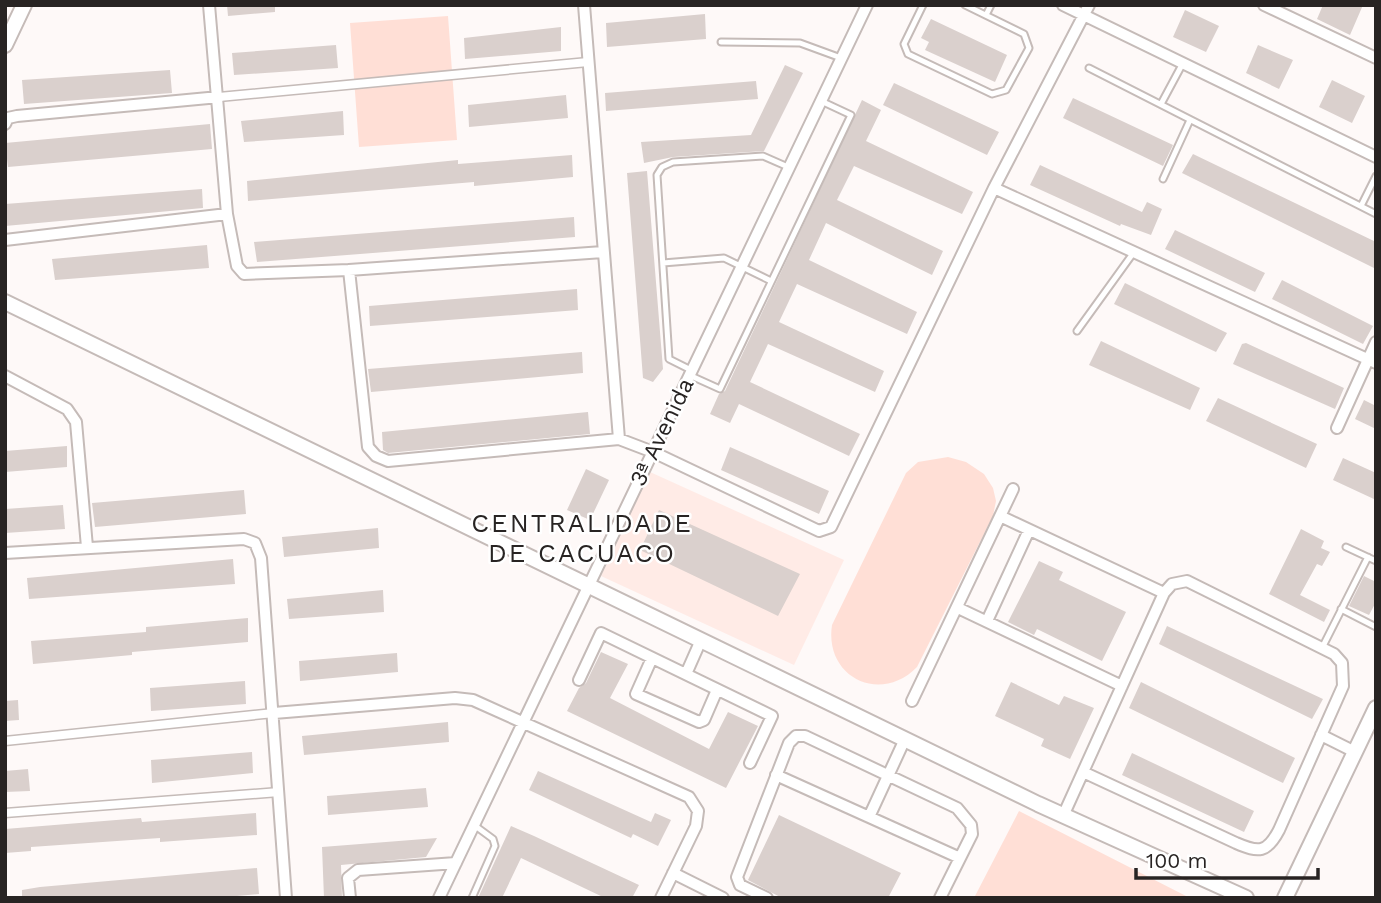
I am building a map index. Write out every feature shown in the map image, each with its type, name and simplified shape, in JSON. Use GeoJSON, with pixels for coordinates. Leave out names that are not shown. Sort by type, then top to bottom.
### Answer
{"type":"FeatureCollection","features":[{"type":"Feature","properties":{"kind":"street"},"geometry":{"type":"LineString","coordinates":[[5,45],[24,5]]}},
{"type":"Feature","properties":{"kind":"street"},"geometry":{"type":"LineString","coordinates":[[209,5],[228,214],[237,266],[244,274],[349,270],[603,252]]}},
{"type":"Feature","properties":{"kind":"street"},"geometry":{"type":"LineString","coordinates":[[584,5],[619,439]]}},
{"type":"Feature","properties":{"kind":"street","name":"3ª Avenida"},"geometry":{"type":"LineString","coordinates":[[439,898],[867,5]]}},
{"type":"Feature","properties":{"kind":"street"},"geometry":{"type":"LineString","coordinates":[[1063,5],[1086,10],[1183,63],[1376,157]]}},
{"type":"Feature","properties":{"kind":"street"},"geometry":{"type":"LineString","coordinates":[[1264,5],[1376,58]]}},
{"type":"Feature","properties":{"kind":"street"},"geometry":{"type":"LineString","coordinates":[[349,270],[368,447],[376,456],[388,461],[619,439],[653,452],[819,531],[831,527],[994,188],[1086,10]]}},
{"type":"Feature","properties":{"kind":"street"},"geometry":{"type":"LineString","coordinates":[[5,124],[8,118],[16,116],[588,62]]}},
{"type":"Feature","properties":{"kind":"street"},"geometry":{"type":"LineString","coordinates":[[994,188],[1372,361]]}},
{"type":"Feature","properties":{"kind":"street"},"geometry":{"type":"LineString","coordinates":[[5,240],[228,214]]}},
{"type":"Feature","properties":{"kind":"street"},"geometry":{"type":"LineString","coordinates":[[5,302],[1063,816],[1246,898]]}},
{"type":"Feature","properties":{"kind":"street"},"geometry":{"type":"LineString","coordinates":[[1337,428],[1372,361],[1376,342]]}},
{"type":"Feature","properties":{"kind":"street"},"geometry":{"type":"LineString","coordinates":[[5,376],[67,409],[76,422],[87,547]]}},
{"type":"Feature","properties":{"kind":"street"},"geometry":{"type":"LineString","coordinates":[[912,701],[1013,489]]}},
{"type":"Feature","properties":{"kind":"street"},"geometry":{"type":"LineString","coordinates":[[1000,516],[1164,593]]}},
{"type":"Feature","properties":{"kind":"street"},"geometry":{"type":"LineString","coordinates":[[986,621],[1029,530]]}},
{"type":"Feature","properties":{"kind":"street"},"geometry":{"type":"LineString","coordinates":[[5,553],[244,539],[255,544],[261,558],[286,898]]}},
{"type":"Feature","properties":{"kind":"street"},"geometry":{"type":"LineString","coordinates":[[1063,816],[1164,593],[1172,584],[1187,581],[1334,654],[1342,663],[1343,686],[1321,736],[1271,845],[1256,852],[1083,772]]}},
{"type":"Feature","properties":{"kind":"street"},"geometry":{"type":"LineString","coordinates":[[958,608],[1122,686]]}},
{"type":"Feature","properties":{"kind":"street"},"geometry":{"type":"LineString","coordinates":[[579,680],[601,633],[686,674],[772,716],[750,763]]}},
{"type":"Feature","properties":{"kind":"street"},"geometry":{"type":"LineString","coordinates":[[686,674],[701,640]]}},
{"type":"Feature","properties":{"kind":"street"},"geometry":{"type":"LineString","coordinates":[[652,658],[636,694],[699,722],[704,720],[718,690]]}},
{"type":"Feature","properties":{"kind":"street"},"geometry":{"type":"LineString","coordinates":[[5,741],[274,713],[455,698],[473,700],[689,797],[698,811],[696,826],[661,898]]}},
{"type":"Feature","properties":{"kind":"street"},"geometry":{"type":"LineString","coordinates":[[1285,898],[1376,708]]}},
{"type":"Feature","properties":{"kind":"street"},"geometry":{"type":"LineString","coordinates":[[767,898],[740,885],[737,877],[789,743],[796,736],[805,736],[888,778],[957,808],[965,816],[972,834],[940,898]]}},
{"type":"Feature","properties":{"kind":"street"},"geometry":{"type":"LineString","coordinates":[[1321,736],[1355,752]]}},
{"type":"Feature","properties":{"kind":"street"},"geometry":{"type":"LineString","coordinates":[[869,817],[905,740]]}},
{"type":"Feature","properties":{"kind":"street"},"geometry":{"type":"LineString","coordinates":[[776,775],[960,858]]}},
{"type":"Feature","properties":{"kind":"street"},"geometry":{"type":"LineString","coordinates":[[5,813],[279,792]]}},
{"type":"Feature","properties":{"kind":"street"},"geometry":{"type":"LineString","coordinates":[[350,898],[348,878],[358,870],[456,863]]}},
{"type":"Feature","properties":{"kind":"street"},"geometry":{"type":"LineString","coordinates":[[673,873],[723,898]]}},
{"type":"Feature","properties":{"kind":"lane"},"geometry":{"type":"LineString","coordinates":[[923,5],[904,44],[908,54],[992,94],[999,94],[1006,90],[1029,48],[1028,40],[1024,34],[965,5]]}},
{"type":"Feature","properties":{"kind":"lane"},"geometry":{"type":"LineString","coordinates":[[986,15],[991,5]]}},
{"type":"Feature","properties":{"kind":"lane"},"geometry":{"type":"LineString","coordinates":[[721,42],[800,43],[841,58]]}},
{"type":"Feature","properties":{"kind":"lane"},"geometry":{"type":"LineString","coordinates":[[1161,104],[1183,63]]}},
{"type":"Feature","properties":{"kind":"lane"},"geometry":{"type":"LineString","coordinates":[[1089,68],[1376,214]]}},
{"type":"Feature","properties":{"kind":"lane"},"geometry":{"type":"LineString","coordinates":[[788,167],[763,156],[673,162],[662,167],[657,175],[669,359],[720,389],[851,115],[821,100]]}},
{"type":"Feature","properties":{"kind":"lane"},"geometry":{"type":"LineString","coordinates":[[1163,179],[1190,120]]}},
{"type":"Feature","properties":{"kind":"lane"},"geometry":{"type":"LineString","coordinates":[[1361,206],[1376,176]]}},
{"type":"Feature","properties":{"kind":"lane"},"geometry":{"type":"LineString","coordinates":[[1077,331],[1134,252]]}},
{"type":"Feature","properties":{"kind":"lane"},"geometry":{"type":"LineString","coordinates":[[663,263],[723,258],[771,281]]}},
{"type":"Feature","properties":{"kind":"lane"},"geometry":{"type":"LineString","coordinates":[[1346,547],[1376,561]]}},
{"type":"Feature","properties":{"kind":"lane"},"geometry":{"type":"LineString","coordinates":[[1322,648],[1368,557]]}},
{"type":"Feature","properties":{"kind":"lane"},"geometry":{"type":"LineString","coordinates":[[1341,609],[1376,627]]}},
{"type":"Feature","properties":{"kind":"lane"},"geometry":{"type":"LineString","coordinates":[[472,898],[495,846],[493,839],[474,825]]}},
{"type":"Feature","properties":{"kind":"shaded area"},"geometry":{"type":"Polygon","coordinates":[[[448,16],[457,140],[359,147],[350,23],[448,16]]]}},
{"type":"Feature","properties":{"kind":"shaded area"},"geometry":{"type":"Polygon","coordinates":[[[948,457],[966,462],[984,474],[993,488],[996,501],[993,516],[917,667],[902,678],[887,684],[858,680],[846,671],[837,659],[832,643],[832,625],[906,473],[918,462],[948,457]]]}},
{"type":"Feature","properties":{"kind":"shaded area"},"geometry":{"type":"Polygon","coordinates":[[[650,472],[844,560],[794,665],[601,576],[650,472]]]}},
{"type":"Feature","properties":{"kind":"shaded area"},"geometry":{"type":"Polygon","coordinates":[[[1019,811],[1190,898],[974,898],[1019,811]]]}},
{"type":"Feature","properties":{"kind":"building"},"geometry":{"type":"Polygon","coordinates":[[[227,5],[275,5],[275,12],[228,16],[227,5]]]}},
{"type":"Feature","properties":{"kind":"building"},"geometry":{"type":"Polygon","coordinates":[[[1323,5],[1363,5],[1350,35],[1317,19],[1323,5]]]}},
{"type":"Feature","properties":{"kind":"building"},"geometry":{"type":"Polygon","coordinates":[[[1185,10],[1219,26],[1206,52],[1173,37],[1185,10]]]}},
{"type":"Feature","properties":{"kind":"building"},"geometry":{"type":"Polygon","coordinates":[[[705,14],[706,39],[607,47],[606,23],[705,14]]]}},
{"type":"Feature","properties":{"kind":"building"},"geometry":{"type":"Polygon","coordinates":[[[931,19],[1007,55],[995,82],[925,50],[929,42],[921,38],[931,19]]]}},
{"type":"Feature","properties":{"kind":"building"},"geometry":{"type":"Polygon","coordinates":[[[561,27],[561,51],[465,59],[464,38],[561,27]]]}},
{"type":"Feature","properties":{"kind":"building"},"geometry":{"type":"Polygon","coordinates":[[[336,45],[338,68],[234,75],[232,53],[336,45]]]}},
{"type":"Feature","properties":{"kind":"building"},"geometry":{"type":"Polygon","coordinates":[[[1258,45],[1293,60],[1279,89],[1246,73],[1258,45]]]}},
{"type":"Feature","properties":{"kind":"building"},"geometry":{"type":"Polygon","coordinates":[[[785,65],[803,73],[764,151],[673,157],[644,163],[641,142],[751,135],[785,65]]]}},
{"type":"Feature","properties":{"kind":"building"},"geometry":{"type":"Polygon","coordinates":[[[170,70],[172,93],[24,104],[22,80],[170,70]]]}},
{"type":"Feature","properties":{"kind":"building"},"geometry":{"type":"Polygon","coordinates":[[[1332,80],[1365,96],[1352,123],[1319,107],[1332,80]]]}},
{"type":"Feature","properties":{"kind":"building"},"geometry":{"type":"Polygon","coordinates":[[[756,81],[758,99],[606,111],[605,93],[756,81]]]}},
{"type":"Feature","properties":{"kind":"building"},"geometry":{"type":"Polygon","coordinates":[[[894,83],[999,132],[987,155],[883,105],[894,83]]]}},
{"type":"Feature","properties":{"kind":"building"},"geometry":{"type":"Polygon","coordinates":[[[566,95],[568,118],[469,127],[468,105],[566,95]]]}},
{"type":"Feature","properties":{"kind":"building"},"geometry":{"type":"Polygon","coordinates":[[[1073,98],[1173,145],[1163,166],[1063,118],[1073,98]]]}},
{"type":"Feature","properties":{"kind":"building"},"geometry":{"type":"Polygon","coordinates":[[[862,100],[881,110],[866,141],[973,192],[962,214],[854,166],[837,200],[943,251],[932,275],[826,223],[809,260],[917,312],[907,334],[797,284],[779,322],[884,371],[875,392],[768,344],[750,382],[860,434],[849,456],[739,404],[730,423],[710,414],[719,394],[725,391],[862,100]]]}},
{"type":"Feature","properties":{"kind":"building"},"geometry":{"type":"Polygon","coordinates":[[[343,111],[344,135],[244,142],[241,121],[343,111]]]}},
{"type":"Feature","properties":{"kind":"building"},"geometry":{"type":"Polygon","coordinates":[[[210,124],[212,149],[8,167],[5,143],[210,124]]]}},
{"type":"Feature","properties":{"kind":"building"},"geometry":{"type":"Polygon","coordinates":[[[1193,154],[1376,242],[1376,269],[1182,173],[1193,154]]]}},
{"type":"Feature","properties":{"kind":"building"},"geometry":{"type":"Polygon","coordinates":[[[572,155],[573,177],[474,186],[474,182],[248,201],[247,181],[458,160],[458,164],[572,155]]]}},
{"type":"Feature","properties":{"kind":"building"},"geometry":{"type":"Polygon","coordinates":[[[1040,165],[1142,212],[1147,202],[1162,209],[1151,235],[1121,224],[1120,226],[1030,185],[1040,165]]]}},
{"type":"Feature","properties":{"kind":"building"},"geometry":{"type":"Polygon","coordinates":[[[647,171],[663,369],[653,382],[643,378],[627,173],[647,171]]]}},
{"type":"Feature","properties":{"kind":"building"},"geometry":{"type":"Polygon","coordinates":[[[202,189],[203,208],[5,226],[5,204],[202,189]]]}},
{"type":"Feature","properties":{"kind":"building"},"geometry":{"type":"Polygon","coordinates":[[[574,217],[575,237],[360,254],[257,262],[254,242],[574,217]]]}},
{"type":"Feature","properties":{"kind":"building"},"geometry":{"type":"Polygon","coordinates":[[[1175,230],[1265,273],[1255,292],[1165,249],[1175,230]]]}},
{"type":"Feature","properties":{"kind":"building"},"geometry":{"type":"Polygon","coordinates":[[[207,245],[209,268],[55,280],[52,259],[207,245]]]}},
{"type":"Feature","properties":{"kind":"building"},"geometry":{"type":"Polygon","coordinates":[[[1282,280],[1373,326],[1363,344],[1272,299],[1282,280]]]}},
{"type":"Feature","properties":{"kind":"building"},"geometry":{"type":"Polygon","coordinates":[[[1125,283],[1227,333],[1216,352],[1114,304],[1125,283]]]}},
{"type":"Feature","properties":{"kind":"building"},"geometry":{"type":"Polygon","coordinates":[[[577,289],[578,310],[370,326],[369,306],[577,289]]]}},
{"type":"Feature","properties":{"kind":"building"},"geometry":{"type":"Polygon","coordinates":[[[1101,341],[1200,388],[1190,410],[1089,365],[1101,341]]]}},
{"type":"Feature","properties":{"kind":"building"},"geometry":{"type":"Polygon","coordinates":[[[1246,343],[1344,388],[1335,409],[1233,364],[1242,344],[1246,343]]]}},
{"type":"Feature","properties":{"kind":"building"},"geometry":{"type":"Polygon","coordinates":[[[582,352],[583,373],[371,392],[368,369],[582,352]]]}},
{"type":"Feature","properties":{"kind":"building"},"geometry":{"type":"Polygon","coordinates":[[[1218,398],[1317,444],[1306,468],[1206,421],[1218,398]]]}},
{"type":"Feature","properties":{"kind":"building"},"geometry":{"type":"Polygon","coordinates":[[[1364,400],[1376,406],[1376,429],[1355,419],[1364,400]]]}},
{"type":"Feature","properties":{"kind":"building"},"geometry":{"type":"Polygon","coordinates":[[[588,412],[590,434],[388,453],[383,450],[382,432],[588,412]]]}},
{"type":"Feature","properties":{"kind":"building"},"geometry":{"type":"Polygon","coordinates":[[[67,446],[67,467],[5,472],[5,451],[67,446]]]}},
{"type":"Feature","properties":{"kind":"building"},"geometry":{"type":"Polygon","coordinates":[[[730,447],[829,491],[819,514],[721,470],[730,447]]]}},
{"type":"Feature","properties":{"kind":"building"},"geometry":{"type":"Polygon","coordinates":[[[1343,458],[1376,473],[1376,500],[1333,480],[1343,458]]]}},
{"type":"Feature","properties":{"kind":"building"},"geometry":{"type":"Polygon","coordinates":[[[586,469],[609,480],[590,520],[567,510],[586,469]]]}},
{"type":"Feature","properties":{"kind":"building"},"geometry":{"type":"Polygon","coordinates":[[[244,490],[246,514],[95,527],[92,503],[244,490]]]}},
{"type":"Feature","properties":{"kind":"building"},"geometry":{"type":"Polygon","coordinates":[[[63,505],[65,529],[5,533],[5,509],[63,505]]]}},
{"type":"Feature","properties":{"kind":"building"},"geometry":{"type":"Polygon","coordinates":[[[659,510],[800,574],[778,616],[640,550],[659,510]]]}},
{"type":"Feature","properties":{"kind":"building"},"geometry":{"type":"Polygon","coordinates":[[[378,528],[379,548],[284,557],[282,537],[378,528]]]}},
{"type":"Feature","properties":{"kind":"building"},"geometry":{"type":"Polygon","coordinates":[[[1301,529],[1324,541],[1321,548],[1330,552],[1322,566],[1317,564],[1300,595],[1330,610],[1324,622],[1269,594],[1301,529]]]}},
{"type":"Feature","properties":{"kind":"building"},"geometry":{"type":"Polygon","coordinates":[[[233,559],[235,584],[29,599],[27,578],[233,559]]]}},
{"type":"Feature","properties":{"kind":"building"},"geometry":{"type":"Polygon","coordinates":[[[1039,561],[1063,572],[1059,580],[1126,612],[1102,661],[1037,629],[1034,635],[1008,622],[1039,561]]]}},
{"type":"Feature","properties":{"kind":"building"},"geometry":{"type":"Polygon","coordinates":[[[1364,576],[1376,582],[1376,602],[1369,615],[1349,606],[1364,576]]]}},
{"type":"Feature","properties":{"kind":"building"},"geometry":{"type":"Polygon","coordinates":[[[383,590],[384,612],[289,619],[287,599],[383,590]]]}},
{"type":"Feature","properties":{"kind":"building"},"geometry":{"type":"Polygon","coordinates":[[[248,618],[248,642],[33,664],[31,641],[146,632],[146,627],[248,618]]]}},
{"type":"Feature","properties":{"kind":"building"},"geometry":{"type":"Polygon","coordinates":[[[1167,626],[1323,699],[1312,719],[1159,644],[1167,626]]]}},
{"type":"Feature","properties":{"kind":"building"},"geometry":{"type":"Polygon","coordinates":[[[601,652],[628,664],[610,698],[709,749],[728,712],[758,726],[726,788],[567,711],[579,688],[586,683],[601,652]]]}},
{"type":"Feature","properties":{"kind":"building"},"geometry":{"type":"Polygon","coordinates":[[[397,653],[398,672],[300,681],[299,661],[397,653]]]}},
{"type":"Feature","properties":{"kind":"building"},"geometry":{"type":"Polygon","coordinates":[[[245,681],[246,704],[151,711],[150,688],[245,681]]]}},
{"type":"Feature","properties":{"kind":"building"},"geometry":{"type":"Polygon","coordinates":[[[1011,682],[1059,705],[1064,696],[1094,708],[1070,759],[1041,746],[1044,739],[995,716],[1011,682]]]}},
{"type":"Feature","properties":{"kind":"building"},"geometry":{"type":"Polygon","coordinates":[[[1141,682],[1295,758],[1283,783],[1129,708],[1141,682]]]}},
{"type":"Feature","properties":{"kind":"building"},"geometry":{"type":"Polygon","coordinates":[[[18,700],[19,720],[5,721],[5,701],[18,700]]]}},
{"type":"Feature","properties":{"kind":"building"},"geometry":{"type":"Polygon","coordinates":[[[448,722],[449,742],[304,755],[302,736],[448,722]]]}},
{"type":"Feature","properties":{"kind":"building"},"geometry":{"type":"Polygon","coordinates":[[[252,752],[253,773],[152,783],[151,760],[252,752]]]}},
{"type":"Feature","properties":{"kind":"building"},"geometry":{"type":"Polygon","coordinates":[[[1132,753],[1254,811],[1244,832],[1122,775],[1132,753]]]}},
{"type":"Feature","properties":{"kind":"building"},"geometry":{"type":"Polygon","coordinates":[[[28,769],[30,791],[5,792],[5,771],[28,769]]]}},
{"type":"Feature","properties":{"kind":"building"},"geometry":{"type":"Polygon","coordinates":[[[538,771],[651,822],[655,813],[671,820],[658,846],[633,834],[631,838],[529,790],[538,771]]]}},
{"type":"Feature","properties":{"kind":"building"},"geometry":{"type":"Polygon","coordinates":[[[426,788],[428,807],[328,815],[327,796],[426,788]]]}},
{"type":"Feature","properties":{"kind":"building"},"geometry":{"type":"Polygon","coordinates":[[[256,813],[257,835],[160,842],[160,838],[31,847],[31,851],[5,853],[5,829],[141,818],[142,822],[256,813]]]}},
{"type":"Feature","properties":{"kind":"building"},"geometry":{"type":"Polygon","coordinates":[[[779,815],[901,873],[888,898],[782,898],[748,880],[779,815]]]}},
{"type":"Feature","properties":{"kind":"building"},"geometry":{"type":"Polygon","coordinates":[[[511,826],[639,885],[632,898],[605,898],[521,858],[502,898],[478,898],[511,826]]]}},
{"type":"Feature","properties":{"kind":"building"},"geometry":{"type":"Polygon","coordinates":[[[437,838],[426,857],[341,865],[342,898],[324,898],[322,847],[437,838]]]}},
{"type":"Feature","properties":{"kind":"building"},"geometry":{"type":"Polygon","coordinates":[[[257,868],[259,894],[215,898],[22,898],[22,890],[40,887],[257,868]]]}},
{"type":"Feature","properties":{"kind":"district","name":"CENTRALIDADE DE CACUACO"},"geometry":{"type":"Point","coordinates":[582,538]}}]}
